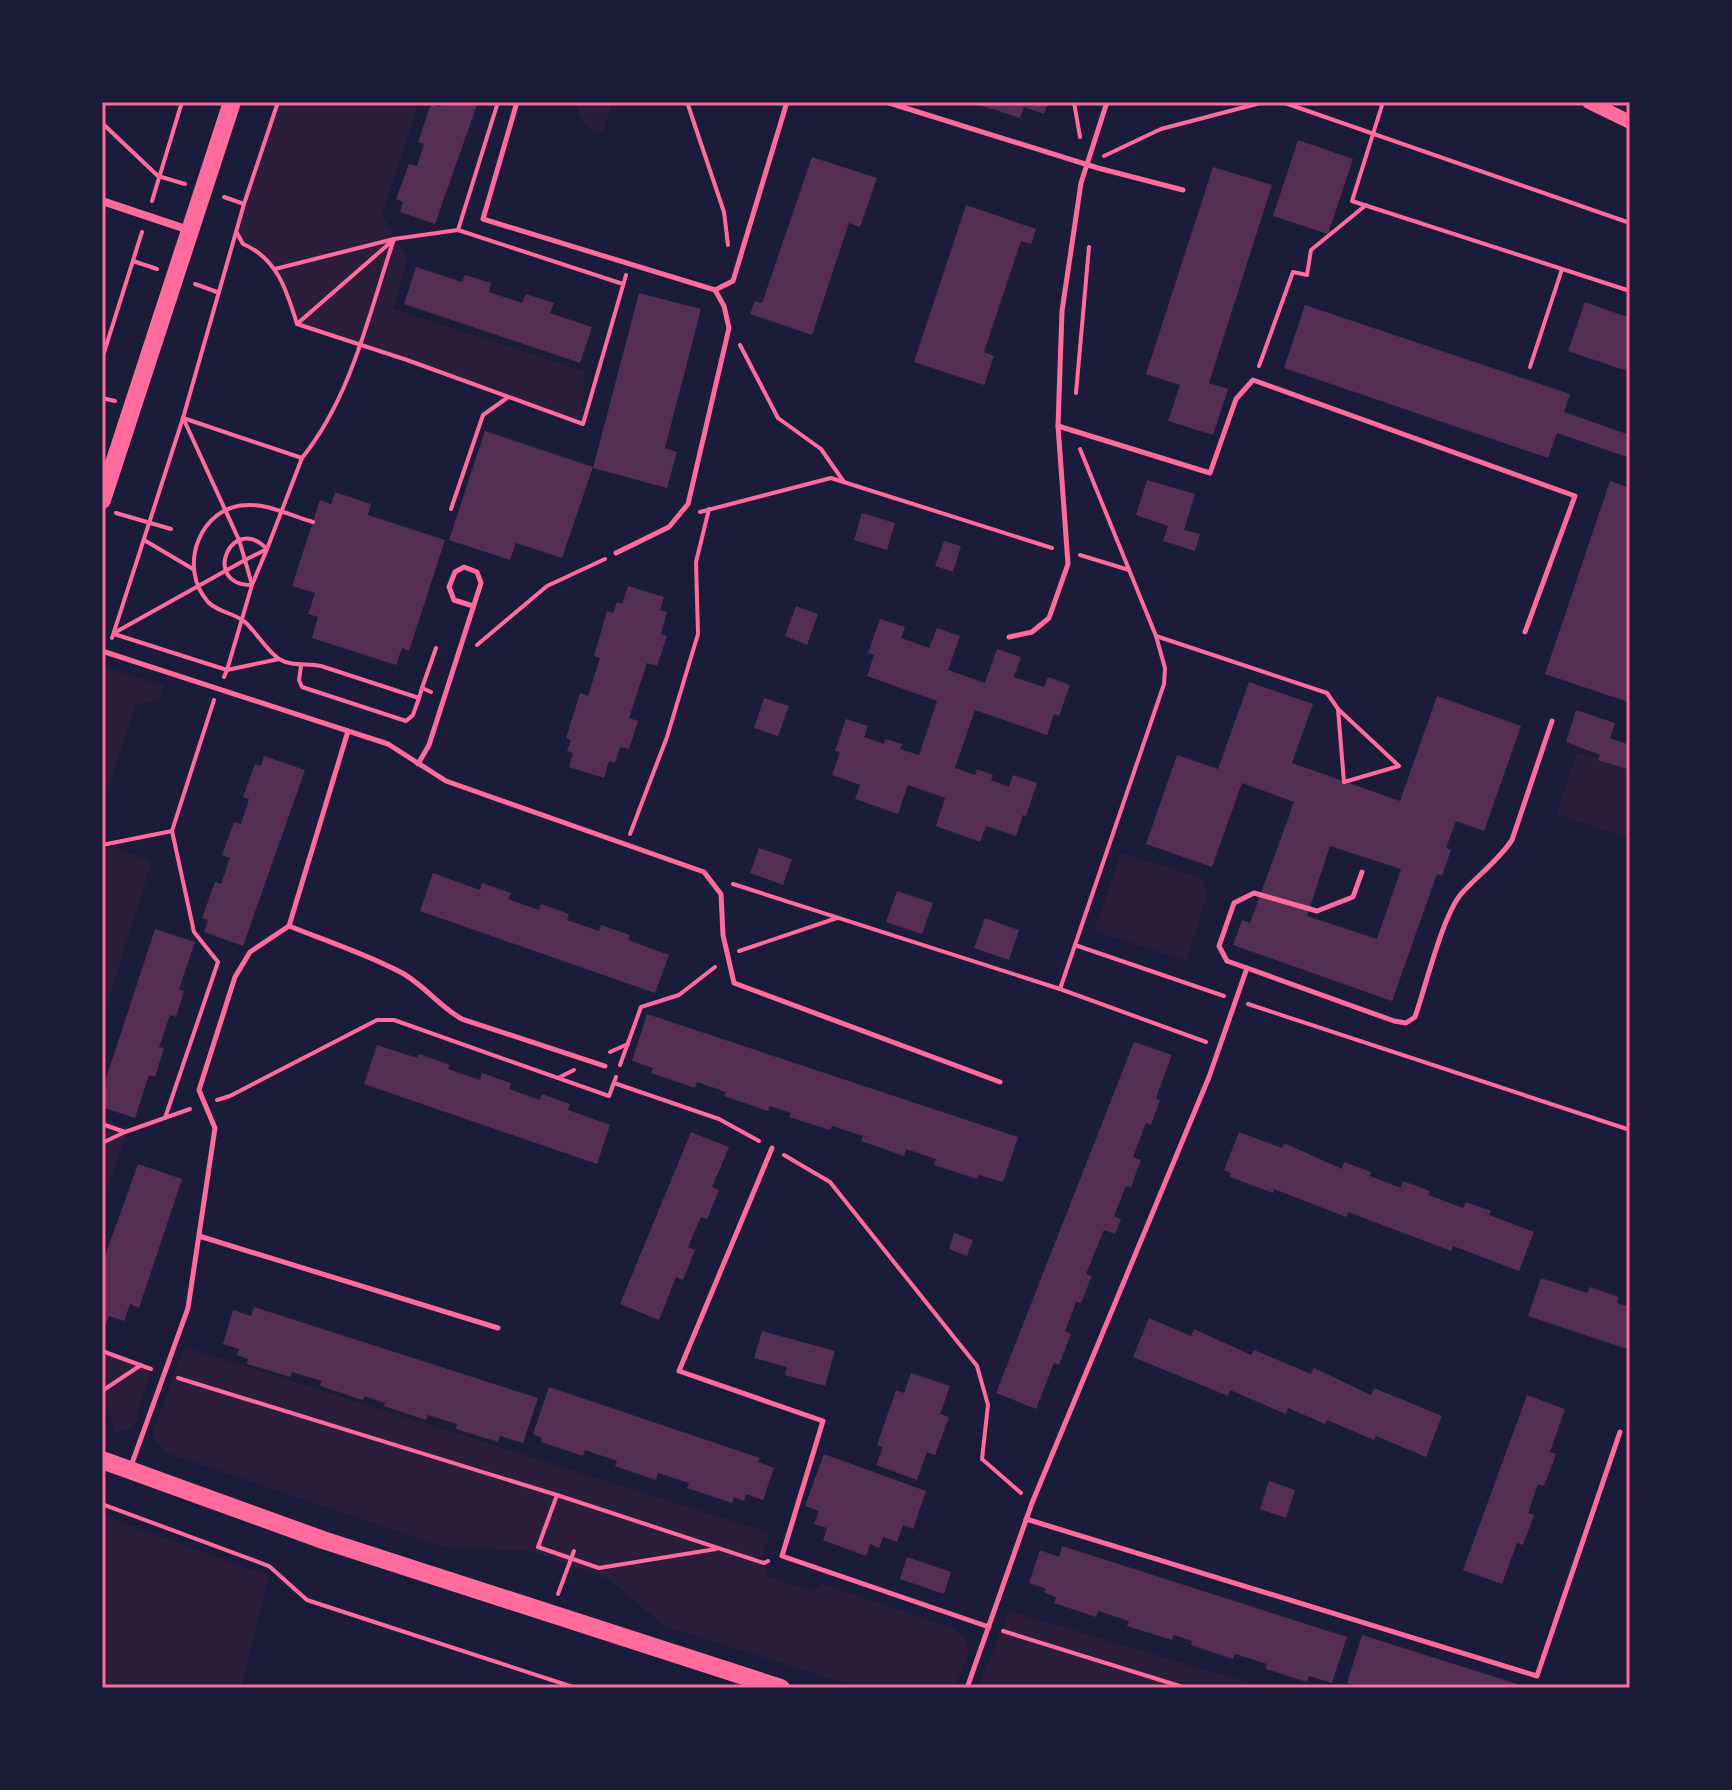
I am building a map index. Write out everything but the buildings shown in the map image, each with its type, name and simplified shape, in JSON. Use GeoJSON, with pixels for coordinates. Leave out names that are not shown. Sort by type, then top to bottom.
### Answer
{"type":"FeatureCollection","features":[{"type":"Feature","properties":{"kind":"main road"},"geometry":{"type":"LineString","coordinates":[[108,506],[190,230],[232,102]]}},
{"type":"Feature","properties":{"kind":"main road"},"geometry":{"type":"LineString","coordinates":[[102,1460],[323,1540],[781,1688]]}},
{"type":"Feature","properties":{"kind":"street"},"geometry":{"type":"LineString","coordinates":[[1589,102],[1630,122]]}},
{"type":"Feature","properties":{"kind":"street"},"geometry":{"type":"LineString","coordinates":[[102,201],[190,230]]}},
{"type":"Feature","properties":{"kind":"lane"},"geometry":{"type":"LineString","coordinates":[[517,102],[483,219],[715,290],[733,281],[787,102]]}},
{"type":"Feature","properties":{"kind":"lane"},"geometry":{"type":"LineString","coordinates":[[886,102],[1085,164],[1183,190]]}},
{"type":"Feature","properties":{"kind":"lane"},"geometry":{"type":"LineString","coordinates":[[1009,637],[1032,632],[1049,618],[1068,564],[1058,426],[1062,311],[1085,164],[1107,102]]}},
{"type":"Feature","properties":{"kind":"lane"},"geometry":{"type":"LineString","coordinates":[[616,553],[669,527],[688,504],[729,328],[724,306],[715,290]]}},
{"type":"Feature","properties":{"kind":"lane"},"geometry":{"type":"LineString","coordinates":[[1058,426],[1210,473],[1236,399],[1253,380],[1575,496],[1525,632]]}},
{"type":"Feature","properties":{"kind":"lane"},"geometry":{"type":"LineString","coordinates":[[418,764],[429,745],[481,583],[477,572],[464,567],[455,572],[449,587],[454,600],[473,606]]}},
{"type":"Feature","properties":{"kind":"lane"},"geometry":{"type":"LineString","coordinates":[[105,652],[388,744],[446,781],[704,872],[721,894],[723,935],[734,983],[1000,1082]]}},
{"type":"Feature","properties":{"kind":"lane"},"geometry":{"type":"LineString","coordinates":[[1362,872],[1353,897],[1317,911],[1254,893],[1234,903],[1219,946],[1227,961],[1394,1021],[1406,1023],[1415,1017],[1450,911],[1512,840],[1552,721]]}},
{"type":"Feature","properties":{"kind":"lane"},"geometry":{"type":"LineString","coordinates":[[130,1470],[188,1308],[215,1128],[199,1090],[235,977],[250,952],[289,926],[348,731]]}},
{"type":"Feature","properties":{"kind":"lane"},"geometry":{"type":"LineString","coordinates":[[289,926],[402,973],[434,996],[445,1010],[462,1019],[605,1066]]}},
{"type":"Feature","properties":{"kind":"lane"},"geometry":{"type":"LineString","coordinates":[[967,1688],[1032,1503],[1220,1047],[1247,968]]}},
{"type":"Feature","properties":{"kind":"lane"},"geometry":{"type":"LineString","coordinates":[[772,1148],[679,1371],[823,1421],[782,1556],[989,1627]]}},
{"type":"Feature","properties":{"kind":"lane"},"geometry":{"type":"LineString","coordinates":[[199,1236],[498,1328]]}},
{"type":"Feature","properties":{"kind":"lane"},"geometry":{"type":"LineString","coordinates":[[1026,1519],[1537,1676],[1620,1432]]}},
{"type":"Feature","properties":{"kind":"path"},"geometry":{"type":"LineString","coordinates":[[105,652],[114,634],[183,418],[236,231],[278,102]]}},
{"type":"Feature","properties":{"kind":"path"},"geometry":{"type":"LineString","coordinates":[[458,230],[498,102]]}},
{"type":"Feature","properties":{"kind":"path"},"geometry":{"type":"LineString","coordinates":[[687,102],[724,212],[733,281]]}},
{"type":"Feature","properties":{"kind":"path"},"geometry":{"type":"LineString","coordinates":[[1105,144],[1101,157],[1161,129],[1264,102]]}},
{"type":"Feature","properties":{"kind":"path"},"geometry":{"type":"LineString","coordinates":[[1282,102],[1630,223]]}},
{"type":"Feature","properties":{"kind":"path"},"geometry":{"type":"LineString","coordinates":[[1383,102],[1352,201],[1630,291]]}},
{"type":"Feature","properties":{"kind":"path"},"geometry":{"type":"LineString","coordinates":[[102,123],[158,176]]}},
{"type":"Feature","properties":{"kind":"path"},"geometry":{"type":"LineString","coordinates":[[1253,380],[1293,272],[1307,275],[1311,250],[1366,205]]}},
{"type":"Feature","properties":{"kind":"path"},"geometry":{"type":"LineString","coordinates":[[275,269],[394,239],[458,230],[623,284]]}},
{"type":"Feature","properties":{"kind":"path"},"geometry":{"type":"LineString","coordinates":[[236,231],[243,244],[258,250],[275,269],[297,324]]}},
{"type":"Feature","properties":{"kind":"path"},"geometry":{"type":"LineString","coordinates":[[1060,989],[1164,684],[1165,668],[1156,636],[1073,430],[1090,234]]}},
{"type":"Feature","properties":{"kind":"path"},"geometry":{"type":"LineString","coordinates":[[297,324],[394,239]]}},
{"type":"Feature","properties":{"kind":"path"},"geometry":{"type":"LineString","coordinates":[[165,1118],[218,962],[194,932],[172,831],[227,670],[252,585],[302,458],[324,430],[349,374],[394,239]]}},
{"type":"Feature","properties":{"kind":"path"},"geometry":{"type":"LineString","coordinates":[[297,324],[583,424],[629,264]]}},
{"type":"Feature","properties":{"kind":"path"},"geometry":{"type":"LineString","coordinates":[[1530,367],[1562,269]]}},
{"type":"Feature","properties":{"kind":"path"},"geometry":{"type":"LineString","coordinates":[[738,343],[778,418],[821,449],[845,483]]}},
{"type":"Feature","properties":{"kind":"path"},"geometry":{"type":"LineString","coordinates":[[451,509],[483,415],[507,398]]}},
{"type":"Feature","properties":{"kind":"path"},"geometry":{"type":"LineString","coordinates":[[183,418],[302,458]]}},
{"type":"Feature","properties":{"kind":"path"},"geometry":{"type":"LineString","coordinates":[[183,418],[239,540],[252,585]]}},
{"type":"Feature","properties":{"kind":"path"},"geometry":{"type":"LineString","coordinates":[[669,527],[709,509],[831,478],[1129,570]]}},
{"type":"Feature","properties":{"kind":"path"},"geometry":{"type":"LineString","coordinates":[[279,659],[243,619],[224,614],[208,602],[198,586],[193,569],[194,551],[200,534],[211,520],[225,510],[244,505],[264,506],[313,522]]}},
{"type":"Feature","properties":{"kind":"path"},"geometry":{"type":"LineString","coordinates":[[108,506],[171,529]]}},
{"type":"Feature","properties":{"kind":"path"},"geometry":{"type":"LineString","coordinates":[[629,836],[667,737],[698,634],[696,562],[709,509]]}},
{"type":"Feature","properties":{"kind":"path"},"geometry":{"type":"LineString","coordinates":[[252,585],[236,583],[226,571],[225,556],[239,540],[255,539],[267,549]]}},
{"type":"Feature","properties":{"kind":"path"},"geometry":{"type":"LineString","coordinates":[[144,540],[193,569]]}},
{"type":"Feature","properties":{"kind":"path"},"geometry":{"type":"LineString","coordinates":[[114,634],[267,549]]}},
{"type":"Feature","properties":{"kind":"path"},"geometry":{"type":"LineString","coordinates":[[474,648],[547,586],[616,553]]}},
{"type":"Feature","properties":{"kind":"path"},"geometry":{"type":"LineString","coordinates":[[114,634],[227,670],[279,659],[301,666],[310,663],[419,698]]}},
{"type":"Feature","properties":{"kind":"path"},"geometry":{"type":"LineString","coordinates":[[1156,636],[1327,693],[1338,709],[1399,766],[1344,782],[1338,709]]}},
{"type":"Feature","properties":{"kind":"path"},"geometry":{"type":"LineString","coordinates":[[301,666],[299,680],[302,687],[406,721],[413,715],[436,648]]}},
{"type":"Feature","properties":{"kind":"path"},"geometry":{"type":"LineString","coordinates":[[422,688],[445,696]]}},
{"type":"Feature","properties":{"kind":"path"},"geometry":{"type":"LineString","coordinates":[[102,845],[172,831]]}},
{"type":"Feature","properties":{"kind":"path"},"geometry":{"type":"LineString","coordinates":[[726,882],[1060,989],[1220,1047]]}},
{"type":"Feature","properties":{"kind":"path"},"geometry":{"type":"LineString","coordinates":[[679,995],[736,952],[837,918]]}},
{"type":"Feature","properties":{"kind":"path"},"geometry":{"type":"LineString","coordinates":[[1075,945],[1630,1130]]}},
{"type":"Feature","properties":{"kind":"path"},"geometry":{"type":"LineString","coordinates":[[102,1143],[230,1096],[377,1020]]}},
{"type":"Feature","properties":{"kind":"path"},"geometry":{"type":"LineString","coordinates":[[614,1083],[719,1119],[830,1182],[977,1366],[988,1405],[982,1459],[1032,1503]]}},
{"type":"Feature","properties":{"kind":"path"},"geometry":{"type":"LineString","coordinates":[[102,1124],[125,1132]]}},
{"type":"Feature","properties":{"kind":"path"},"geometry":{"type":"LineString","coordinates":[[102,1351],[165,1374],[557,1495],[764,1563],[782,1556]]}},
{"type":"Feature","properties":{"kind":"path"},"geometry":{"type":"LineString","coordinates":[[102,1391],[141,1365]]}},
{"type":"Feature","properties":{"kind":"path"},"geometry":{"type":"LineString","coordinates":[[557,1495],[538,1547],[571,1559],[599,1568],[717,1548]]}},
{"type":"Feature","properties":{"kind":"path"},"geometry":{"type":"LineString","coordinates":[[102,1504],[269,1566],[307,1600],[576,1688]]}},
{"type":"Feature","properties":{"kind":"path"},"geometry":{"type":"LineString","coordinates":[[551,1613],[574,1551]]}},
{"type":"Feature","properties":{"kind":"path"},"geometry":{"type":"LineString","coordinates":[[989,1627],[1186,1688]]}},
{"type":"Feature","properties":{"kind":"shaded area"},"geometry":{"type":"Polygon","coordinates":[[[278,102],[419,102],[382,215],[408,259],[393,309],[584,371],[583,424],[297,324],[278,275],[264,256],[243,242],[236,231],[278,102]]]}},
{"type":"Feature","properties":{"kind":"shaded area"},"geometry":{"type":"Polygon","coordinates":[[[574,102],[613,102],[602,133],[586,127],[574,102]]]}},
{"type":"Feature","properties":{"kind":"shaded area"},"geometry":{"type":"Polygon","coordinates":[[[102,666],[164,686],[159,701],[136,704],[102,807],[102,666]]]}},
{"type":"Feature","properties":{"kind":"shaded area"},"geometry":{"type":"Polygon","coordinates":[[[1577,752],[1630,770],[1630,839],[1556,814],[1577,752]]]}},
{"type":"Feature","properties":{"kind":"shaded area"},"geometry":{"type":"Polygon","coordinates":[[[102,843],[152,861],[102,1022],[102,843]]]}},
{"type":"Feature","properties":{"kind":"shaded area"},"geometry":{"type":"Polygon","coordinates":[[[1121,853],[1202,878],[1208,893],[1186,961],[1094,931],[1121,853]]]}},
{"type":"Feature","properties":{"kind":"shaded area"},"geometry":{"type":"Polygon","coordinates":[[[102,1118],[129,1128],[102,1203],[102,1118]]]}},
{"type":"Feature","properties":{"kind":"shaded area"},"geometry":{"type":"Polygon","coordinates":[[[185,1347],[770,1533],[762,1557],[767,1576],[814,1592],[820,1583],[952,1628],[967,1640],[968,1654],[955,1688],[861,1688],[664,1626],[609,1579],[530,1551],[444,1547],[166,1453],[154,1438],[153,1431],[185,1347]]]}},
{"type":"Feature","properties":{"kind":"shaded area"},"geometry":{"type":"Polygon","coordinates":[[[102,1351],[151,1369],[134,1426],[115,1434],[102,1391],[102,1351]]]}},
{"type":"Feature","properties":{"kind":"shaded area"},"geometry":{"type":"Polygon","coordinates":[[[102,1515],[269,1576],[241,1688],[102,1688],[102,1515]]]}},
{"type":"Feature","properties":{"kind":"shaded area"},"geometry":{"type":"Polygon","coordinates":[[[1009,1611],[1266,1688],[978,1688],[1009,1611]]]}}]}
